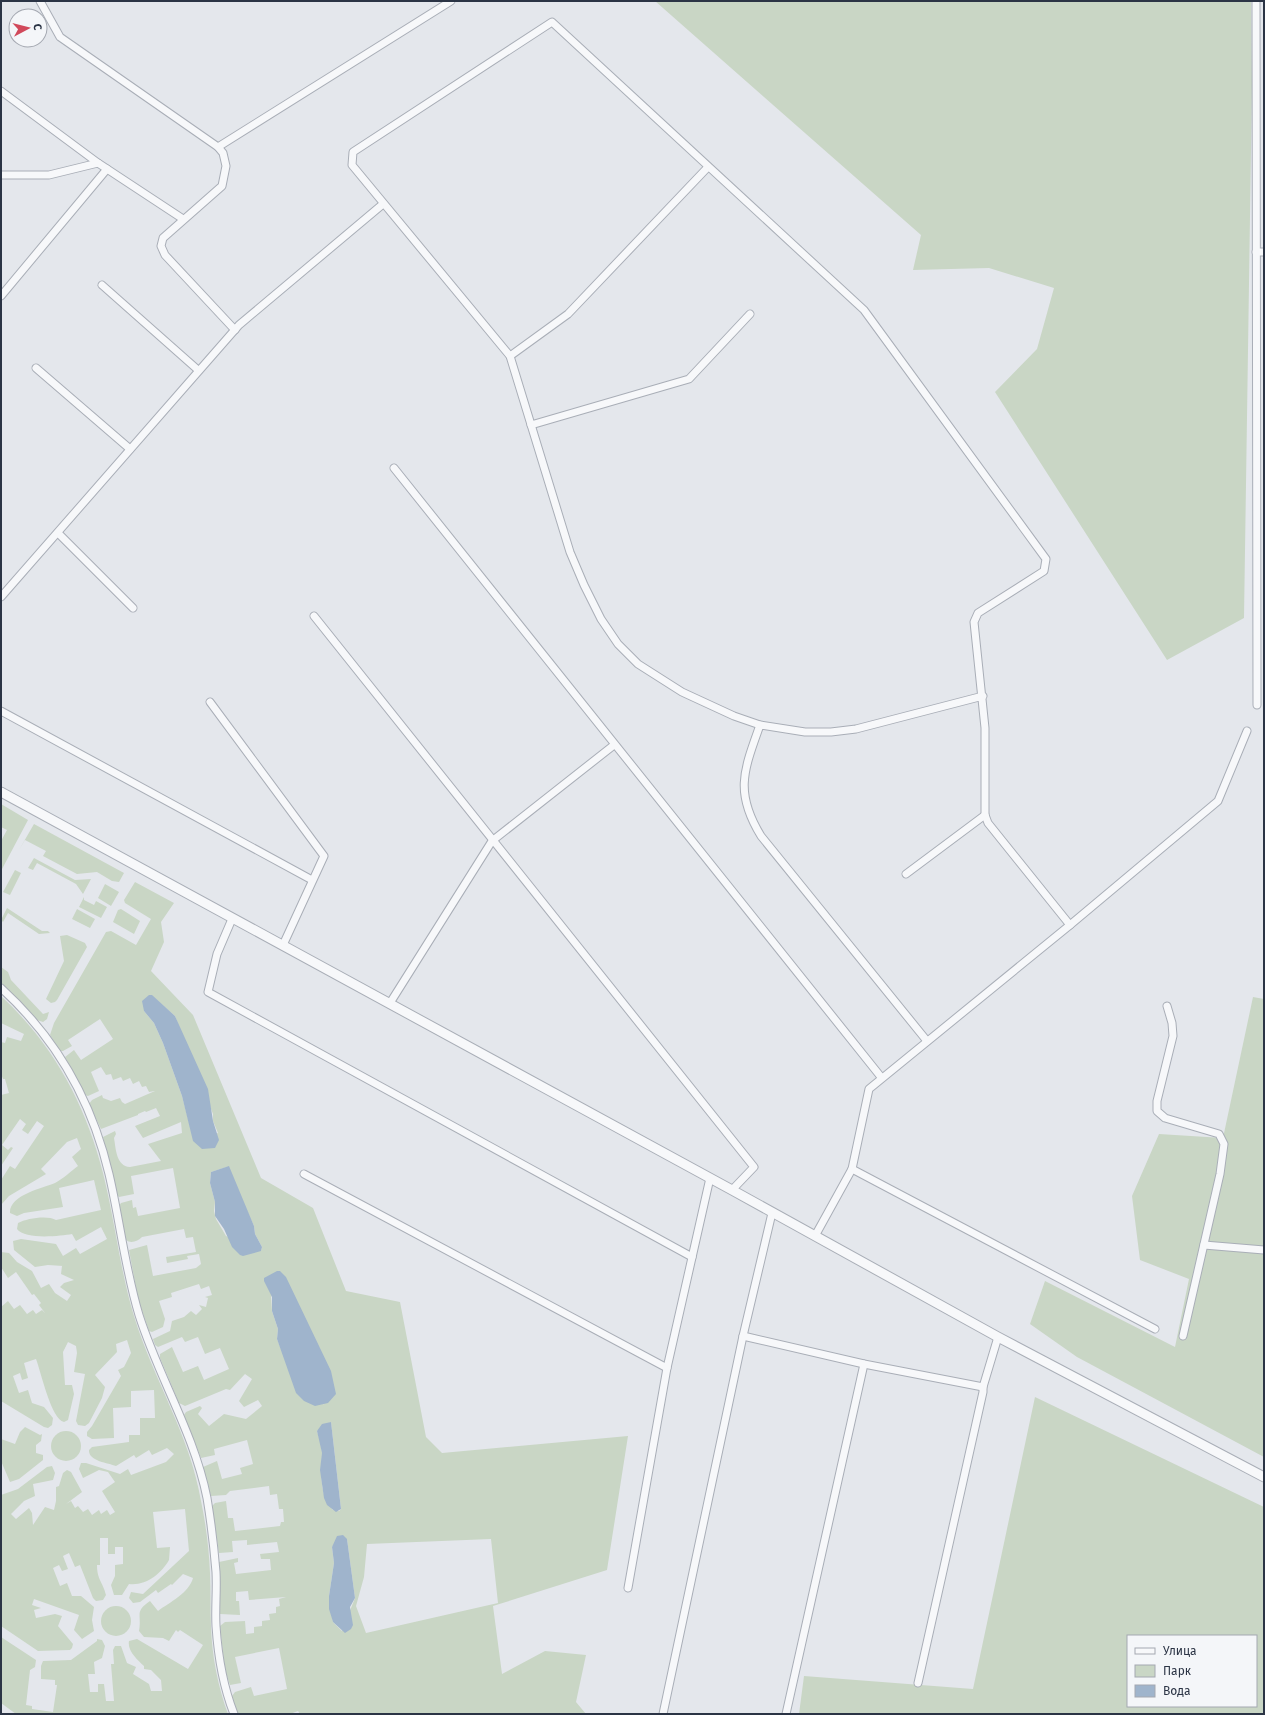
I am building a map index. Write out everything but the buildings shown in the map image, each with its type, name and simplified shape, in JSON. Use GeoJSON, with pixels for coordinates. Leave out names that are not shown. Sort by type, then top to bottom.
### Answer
{"type":"FeatureCollection","features":[{"type":"Feature","properties":{"kind":"street"},"geometry":{"type":"LineString","coordinates":[[40,1],[60,37],[218,147],[223,153],[226,166],[222,186],[163,238],[161,246],[165,255],[235,330]]}},
{"type":"Feature","properties":{"kind":"street"},"geometry":{"type":"LineString","coordinates":[[218,147],[452,1]]}},
{"type":"Feature","properties":{"kind":"street"},"geometry":{"type":"LineString","coordinates":[[1256,1],[1257,705]]}},
{"type":"Feature","properties":{"kind":"street"},"geometry":{"type":"LineString","coordinates":[[983,696],[856,729],[831,732],[804,732],[760,725],[719,710],[682,692],[638,664],[618,644],[600,619],[570,552],[510,356],[352,165],[353,152],[552,22],[864,310],[1046,559],[1044,571],[978,613],[974,622],[983,696],[985,728],[985,815],[988,823],[1070,925]]}},
{"type":"Feature","properties":{"kind":"street"},"geometry":{"type":"LineString","coordinates":[[1,91],[98,163],[183,219]]}},
{"type":"Feature","properties":{"kind":"street"},"geometry":{"type":"LineString","coordinates":[[1,175],[49,175],[98,163]]}},
{"type":"Feature","properties":{"kind":"street"},"geometry":{"type":"LineString","coordinates":[[510,356],[568,314],[708,166]]}},
{"type":"Feature","properties":{"kind":"street"},"geometry":{"type":"LineString","coordinates":[[1,296],[107,169]]}},
{"type":"Feature","properties":{"kind":"street"},"geometry":{"type":"LineString","coordinates":[[1,597],[198,370],[235,330],[383,204]]}},
{"type":"Feature","properties":{"kind":"street"},"geometry":{"type":"LineString","coordinates":[[1256,252],[1264,252]]}},
{"type":"Feature","properties":{"kind":"street"},"geometry":{"type":"LineString","coordinates":[[102,285],[198,370]]}},
{"type":"Feature","properties":{"kind":"street"},"geometry":{"type":"LineString","coordinates":[[531,425],[689,379],[750,314]]}},
{"type":"Feature","properties":{"kind":"street"},"geometry":{"type":"LineString","coordinates":[[36,368],[130,449]]}},
{"type":"Feature","properties":{"kind":"street"},"geometry":{"type":"LineString","coordinates":[[394,468],[881,1078]]}},
{"type":"Feature","properties":{"kind":"street"},"geometry":{"type":"LineString","coordinates":[[58,533],[133,608]]}},
{"type":"Feature","properties":{"kind":"street"},"geometry":{"type":"LineString","coordinates":[[314,616],[754,1167],[732,1190]]}},
{"type":"Feature","properties":{"kind":"street"},"geometry":{"type":"LineString","coordinates":[[210,702],[324,856],[283,945]]}},
{"type":"Feature","properties":{"kind":"street"},"geometry":{"type":"LineString","coordinates":[[1,711],[312,880]]}},
{"type":"Feature","properties":{"kind":"street"},"geometry":{"type":"LineString","coordinates":[[760,725],[744,773],[745,799],[754,824],[761,836],[926,1041]]}},
{"type":"Feature","properties":{"kind":"street"},"geometry":{"type":"LineString","coordinates":[[815,1236],[852,1169],[868,1089],[1070,925],[1218,801],[1247,731]]}},
{"type":"Feature","properties":{"kind":"street"},"geometry":{"type":"LineString","coordinates":[[390,1003],[492,840],[614,745]]}},
{"type":"Feature","properties":{"kind":"street"},"geometry":{"type":"LineString","coordinates":[[1,792],[232,919],[390,1003],[998,1337],[1264,1477]]}},
{"type":"Feature","properties":{"kind":"street"},"geometry":{"type":"LineString","coordinates":[[906,874],[985,815]]}},
{"type":"Feature","properties":{"kind":"street"},"geometry":{"type":"LineString","coordinates":[[232,919],[217,954],[208,992],[692,1257]]}},
{"type":"Feature","properties":{"kind":"street"},"geometry":{"type":"LineString","coordinates":[[1,988],[40,1030],[60,1056],[81,1094],[98,1134],[109,1173],[139,1315],[186,1428],[202,1478],[214,1549],[218,1647],[226,1691],[234,1714]]}},
{"type":"Feature","properties":{"kind":"street"},"geometry":{"type":"LineString","coordinates":[[1167,1006],[1172,1023],[1173,1036],[1157,1101],[1157,1111],[1164,1118],[1219,1134],[1224,1144],[1204,1245],[1183,1336]]}},
{"type":"Feature","properties":{"kind":"street"},"geometry":{"type":"LineString","coordinates":[[852,1169],[1155,1329]]}},
{"type":"Feature","properties":{"kind":"street"},"geometry":{"type":"LineString","coordinates":[[304,1174],[667,1368]]}},
{"type":"Feature","properties":{"kind":"street"},"geometry":{"type":"LineString","coordinates":[[628,1588],[667,1368],[710,1178]]}},
{"type":"Feature","properties":{"kind":"street"},"geometry":{"type":"LineString","coordinates":[[663,1714],[743,1336],[772,1212]]}},
{"type":"Feature","properties":{"kind":"street"},"geometry":{"type":"LineString","coordinates":[[1204,1245],[1264,1250]]}},
{"type":"Feature","properties":{"kind":"street"},"geometry":{"type":"LineString","coordinates":[[743,1336],[864,1364],[983,1387]]}},
{"type":"Feature","properties":{"kind":"street"},"geometry":{"type":"LineString","coordinates":[[918,1683],[983,1387],[998,1337]]}},
{"type":"Feature","properties":{"kind":"street"},"geometry":{"type":"LineString","coordinates":[[786,1714],[864,1364]]}},
{"type":"Feature","properties":{"kind":"green space"},"geometry":{"type":"Polygon","coordinates":[[[655,1],[1251,1],[1252,83],[1244,618],[1167,660],[995,392],[1037,349],[1054,288],[989,268],[913,270],[921,235],[655,1]]]}},
{"type":"Feature","properties":{"kind":"green space"},"geometry":{"type":"Polygon","coordinates":[[[1,804],[28,820],[1,871],[1,841],[7,830],[1,827],[1,804]]]}},
{"type":"Feature","properties":{"kind":"green space"},"geometry":{"type":"Polygon","coordinates":[[[34,824],[124,873],[119,882],[112,881],[97,872],[77,874],[43,856],[46,851],[25,840],[19,850],[34,824]]]}},
{"type":"Feature","properties":{"kind":"green space"},"geometry":{"type":"Polygon","coordinates":[[[34,858],[75,880],[91,879],[83,894],[76,884],[37,863],[33,870],[28,868],[34,858]]]}},
{"type":"Feature","properties":{"kind":"green space"},"geometry":{"type":"Polygon","coordinates":[[[15,870],[21,873],[10,895],[3,892],[15,870]]]}},
{"type":"Feature","properties":{"kind":"green space"},"geometry":{"type":"Polygon","coordinates":[[[135,882],[174,903],[161,922],[164,942],[151,971],[193,1015],[261,1178],[313,1208],[346,1291],[400,1302],[426,1437],[442,1453],[628,1436],[607,1570],[493,1606],[502,1674],[545,1651],[586,1655],[576,1702],[586,1714],[300,1714],[298,1711],[290,1714],[237,1714],[232,1696],[235,1692],[251,1687],[254,1696],[287,1689],[279,1648],[235,1657],[241,1683],[230,1685],[225,1670],[220,1626],[225,1622],[245,1621],[246,1634],[254,1633],[254,1627],[262,1626],[262,1621],[270,1620],[269,1614],[276,1613],[276,1607],[280,1606],[279,1599],[286,1597],[249,1600],[248,1591],[236,1592],[236,1601],[239,1601],[240,1615],[220,1614],[219,1562],[238,1558],[238,1562],[234,1563],[236,1574],[271,1570],[270,1559],[261,1559],[260,1554],[279,1552],[277,1542],[247,1545],[247,1540],[232,1541],[233,1552],[219,1553],[212,1506],[215,1503],[226,1501],[228,1518],[233,1518],[235,1531],[280,1526],[281,1522],[284,1522],[283,1509],[279,1509],[277,1494],[270,1495],[269,1486],[230,1491],[226,1495],[211,1496],[203,1467],[217,1461],[222,1479],[242,1474],[240,1468],[253,1464],[247,1440],[214,1449],[215,1455],[201,1458],[184,1415],[186,1412],[200,1406],[202,1408],[198,1414],[209,1426],[224,1414],[246,1419],[262,1406],[258,1400],[244,1407],[239,1401],[252,1379],[245,1374],[230,1390],[226,1389],[185,1406],[179,1403],[160,1358],[160,1354],[172,1347],[183,1372],[198,1366],[204,1380],[229,1369],[220,1348],[205,1354],[198,1337],[185,1342],[182,1337],[158,1347],[155,1345],[153,1339],[170,1331],[172,1321],[184,1317],[191,1311],[196,1315],[202,1309],[199,1305],[206,1307],[208,1298],[205,1297],[212,1295],[209,1286],[201,1289],[199,1284],[171,1293],[172,1297],[159,1301],[165,1319],[163,1327],[152,1332],[149,1331],[138,1299],[129,1250],[147,1245],[153,1276],[196,1268],[201,1264],[199,1254],[187,1256],[188,1259],[167,1263],[166,1257],[196,1252],[193,1237],[186,1238],[184,1229],[142,1237],[134,1242],[126,1240],[119,1206],[121,1203],[132,1200],[133,1208],[136,1207],[138,1216],[180,1208],[173,1168],[131,1176],[134,1194],[119,1197],[117,1195],[103,1137],[115,1131],[116,1134],[114,1138],[119,1160],[125,1166],[130,1167],[161,1161],[148,1144],[182,1133],[181,1122],[143,1138],[135,1126],[160,1116],[156,1108],[101,1129],[89,1104],[92,1100],[102,1095],[103,1098],[111,1101],[120,1098],[125,1104],[155,1091],[149,1092],[146,1086],[142,1087],[139,1081],[133,1084],[130,1078],[123,1081],[121,1077],[113,1080],[111,1074],[106,1075],[101,1067],[91,1072],[99,1091],[88,1096],[85,1095],[65,1057],[74,1050],[81,1060],[113,1039],[100,1019],[68,1040],[72,1046],[63,1051],[60,1051],[50,1035],[54,1023],[106,932],[111,931],[136,945],[151,919],[125,903],[124,900],[135,882]],[[151,995],[144,1011],[154,1023],[163,1043],[182,1096],[194,1141],[218,1133],[213,1121],[213,1114],[175,1016],[151,995]],[[227,1167],[211,1172],[210,1183],[215,1202],[214,1211],[216,1219],[226,1236],[261,1251],[262,1247],[255,1234],[254,1226],[227,1167]],[[271,1295],[272,1311],[278,1329],[277,1339],[281,1349],[324,1405],[271,1295]],[[331,1422],[317,1431],[322,1450],[323,1490],[328,1504],[333,1510],[339,1511],[341,1509],[331,1422]],[[347,1539],[334,1544],[332,1547],[334,1563],[329,1596],[333,1622],[342,1631],[355,1598],[347,1539]],[[491,1539],[367,1544],[364,1577],[356,1606],[366,1633],[498,1603],[491,1539]]]}},
{"type":"Feature","properties":{"kind":"green space"},"geometry":{"type":"Polygon","coordinates":[[[105,884],[119,892],[111,906],[98,898],[105,884]]]}},
{"type":"Feature","properties":{"kind":"green space"},"geometry":{"type":"Polygon","coordinates":[[[84,897],[84,900],[94,905],[96,901],[107,907],[101,918],[79,907],[84,897]]]}},
{"type":"Feature","properties":{"kind":"green space"},"geometry":{"type":"Polygon","coordinates":[[[7,908],[42,931],[48,931],[50,933],[39,934],[8,913],[3,922],[1,920],[7,908]]]}},
{"type":"Feature","properties":{"kind":"green space"},"geometry":{"type":"Polygon","coordinates":[[[77,909],[95,919],[90,928],[72,919],[77,909]]]}},
{"type":"Feature","properties":{"kind":"green space"},"geometry":{"type":"Polygon","coordinates":[[[121,909],[140,921],[134,934],[113,922],[118,910],[121,909]]]}},
{"type":"Feature","properties":{"kind":"green space"},"geometry":{"type":"Polygon","coordinates":[[[67,935],[85,943],[87,947],[57,1000],[51,1003],[46,999],[64,961],[60,936],[67,935]]]}},
{"type":"Feature","properties":{"kind":"green space"},"geometry":{"type":"Polygon","coordinates":[[[1,967],[8,972],[11,980],[43,1014],[49,1012],[47,1019],[43,1022],[37,1020],[1,984],[1,967]]]}},
{"type":"Feature","properties":{"kind":"green space"},"geometry":{"type":"Polygon","coordinates":[[[1,996],[20,1015],[52,1055],[77,1100],[96,1148],[103,1173],[125,1281],[134,1316],[151,1362],[189,1453],[196,1477],[203,1510],[208,1546],[211,1627],[214,1660],[218,1682],[228,1714],[16,1714],[1,1703],[1,1637],[36,1660],[35,1667],[30,1670],[26,1705],[32,1706],[32,1709],[53,1712],[57,1685],[55,1685],[55,1680],[41,1679],[41,1666],[43,1661],[71,1660],[97,1641],[97,1639],[102,1640],[105,1646],[102,1658],[94,1662],[95,1674],[88,1674],[90,1692],[98,1692],[98,1684],[104,1684],[106,1701],[114,1701],[111,1664],[114,1664],[113,1650],[115,1646],[121,1646],[127,1663],[136,1667],[133,1674],[149,1684],[151,1691],[162,1691],[161,1680],[151,1670],[144,1669],[144,1666],[131,1652],[129,1641],[137,1639],[188,1669],[203,1645],[180,1630],[178,1632],[176,1630],[169,1641],[163,1638],[144,1637],[139,1631],[140,1611],[145,1605],[150,1601],[158,1611],[183,1593],[188,1588],[193,1578],[183,1574],[172,1585],[171,1584],[158,1593],[156,1590],[140,1602],[133,1603],[129,1598],[131,1592],[143,1594],[189,1551],[185,1509],[153,1512],[157,1548],[170,1547],[169,1560],[162,1570],[147,1581],[129,1584],[122,1595],[114,1595],[111,1585],[115,1576],[115,1565],[123,1564],[123,1547],[115,1547],[115,1554],[108,1554],[108,1538],[100,1538],[100,1565],[97,1565],[99,1578],[106,1595],[103,1600],[96,1601],[93,1598],[80,1565],[75,1567],[69,1553],[63,1556],[68,1569],[62,1571],[59,1565],[53,1568],[60,1586],[67,1583],[72,1596],[81,1596],[94,1607],[92,1620],[94,1631],[82,1639],[74,1630],[79,1615],[34,1599],[32,1605],[41,1608],[34,1610],[36,1618],[55,1614],[62,1616],[58,1626],[73,1644],[70,1650],[38,1651],[1,1626],[1,1495],[18,1489],[47,1467],[52,1466],[55,1473],[53,1480],[33,1484],[35,1496],[24,1501],[11,1514],[16,1519],[29,1508],[32,1513],[33,1525],[45,1507],[54,1510],[56,1501],[56,1487],[59,1486],[63,1473],[67,1470],[71,1472],[82,1492],[66,1504],[71,1501],[75,1508],[78,1506],[83,1512],[88,1509],[92,1515],[99,1510],[101,1514],[107,1510],[110,1515],[115,1512],[102,1491],[115,1482],[108,1472],[99,1470],[83,1478],[79,1469],[81,1463],[86,1463],[120,1474],[128,1469],[131,1475],[166,1462],[174,1454],[167,1448],[152,1455],[149,1450],[136,1458],[134,1455],[116,1466],[95,1459],[90,1454],[89,1450],[92,1447],[129,1442],[129,1435],[140,1435],[140,1418],[155,1418],[154,1390],[131,1391],[131,1407],[113,1408],[114,1438],[92,1439],[87,1436],[87,1432],[121,1376],[118,1370],[124,1367],[131,1353],[127,1340],[116,1344],[117,1352],[95,1375],[105,1387],[102,1398],[89,1423],[85,1426],[78,1425],[76,1421],[85,1374],[74,1372],[77,1353],[76,1346],[68,1342],[63,1352],[65,1385],[72,1385],[74,1394],[68,1420],[64,1422],[59,1419],[55,1413],[47,1394],[36,1359],[24,1363],[28,1378],[22,1380],[20,1373],[13,1376],[19,1393],[28,1390],[32,1403],[44,1407],[53,1418],[52,1425],[48,1428],[44,1427],[1,1401],[1,1307],[8,1301],[14,1309],[20,1305],[27,1314],[33,1310],[36,1314],[42,1310],[45,1313],[39,1305],[41,1303],[34,1294],[32,1295],[16,1272],[8,1278],[1,1267],[1,1252],[9,1253],[17,1262],[32,1271],[41,1288],[49,1284],[55,1293],[67,1301],[71,1295],[60,1287],[64,1283],[74,1280],[61,1274],[63,1266],[48,1265],[35,1267],[14,1250],[13,1241],[21,1239],[56,1244],[63,1256],[76,1248],[80,1254],[107,1239],[101,1227],[76,1241],[72,1234],[35,1236],[27,1235],[17,1229],[18,1223],[27,1220],[43,1217],[56,1220],[101,1210],[94,1180],[59,1188],[63,1207],[24,1213],[17,1216],[10,1213],[11,1207],[15,1201],[28,1193],[55,1183],[78,1166],[72,1157],[81,1149],[77,1138],[67,1142],[41,1169],[46,1174],[9,1196],[1,1205],[1,1180],[10,1166],[15,1169],[44,1126],[37,1121],[28,1134],[22,1130],[26,1124],[20,1119],[2,1145],[8,1150],[11,1147],[13,1148],[1,1166],[1,1095],[9,1093],[5,1079],[3,1079],[1,1074],[1,1042],[5,1043],[7,1037],[21,1041],[24,1034],[1,1023],[1,996]]]}},
{"type":"Feature","properties":{"kind":"green space"},"geometry":{"type":"Polygon","coordinates":[[[1253,997],[1264,999],[1264,1457],[1077,1357],[1030,1324],[1045,1281],[1175,1347],[1189,1279],[1140,1260],[1132,1196],[1159,1134],[1223,1138],[1253,997]]]}},
{"type":"Feature","properties":{"kind":"green space"},"geometry":{"type":"Polygon","coordinates":[[[1035,1397],[1264,1507],[1264,1714],[799,1714],[804,1676],[973,1689],[1035,1397]]]}},
{"type":"Feature","properties":{"kind":"green space"},"geometry":{"type":"Polygon","coordinates":[[[25,1427],[40,1435],[42,1434],[41,1441],[36,1445],[36,1453],[43,1455],[43,1460],[19,1479],[10,1482],[1,1461],[1,1439],[15,1444],[20,1432],[25,1427]]]}},
{"type":"Feature","properties":{"kind":"green space"},"geometry":{"type":"Polygon","coordinates":[[[66,1431],[77,1435],[81,1446],[77,1457],[66,1461],[55,1457],[51,1446],[55,1435],[66,1431]]]}},
{"type":"Feature","properties":{"kind":"green space"},"geometry":{"type":"Polygon","coordinates":[[[116,1606],[127,1610],[131,1621],[127,1632],[116,1636],[105,1632],[101,1621],[105,1610],[116,1606]]]}},
{"type":"Feature","properties":{"kind":"water"},"geometry":{"type":"Polygon","coordinates":[[[149,995],[152,995],[175,1016],[208,1089],[213,1121],[219,1140],[215,1148],[202,1149],[193,1141],[182,1096],[163,1043],[154,1023],[144,1011],[142,1001],[149,995]]]}},
{"type":"Feature","properties":{"kind":"water"},"geometry":{"type":"Polygon","coordinates":[[[229,1166],[254,1226],[255,1234],[262,1247],[261,1251],[243,1256],[232,1247],[224,1229],[215,1216],[215,1202],[210,1183],[211,1172],[229,1166]]]}},
{"type":"Feature","properties":{"kind":"water"},"geometry":{"type":"Polygon","coordinates":[[[277,1271],[280,1271],[286,1277],[331,1371],[336,1394],[328,1403],[315,1406],[304,1401],[296,1393],[277,1339],[278,1329],[272,1311],[272,1297],[264,1281],[264,1278],[277,1271]]]}},
{"type":"Feature","properties":{"kind":"water"},"geometry":{"type":"Polygon","coordinates":[[[331,1422],[341,1509],[336,1512],[327,1505],[324,1498],[320,1470],[322,1453],[317,1431],[322,1424],[331,1422]]]}},
{"type":"Feature","properties":{"kind":"water"},"geometry":{"type":"Polygon","coordinates":[[[343,1535],[347,1539],[355,1598],[350,1607],[353,1625],[351,1629],[345,1633],[333,1622],[329,1609],[329,1596],[334,1563],[332,1547],[337,1536],[343,1535]]]}}]}
